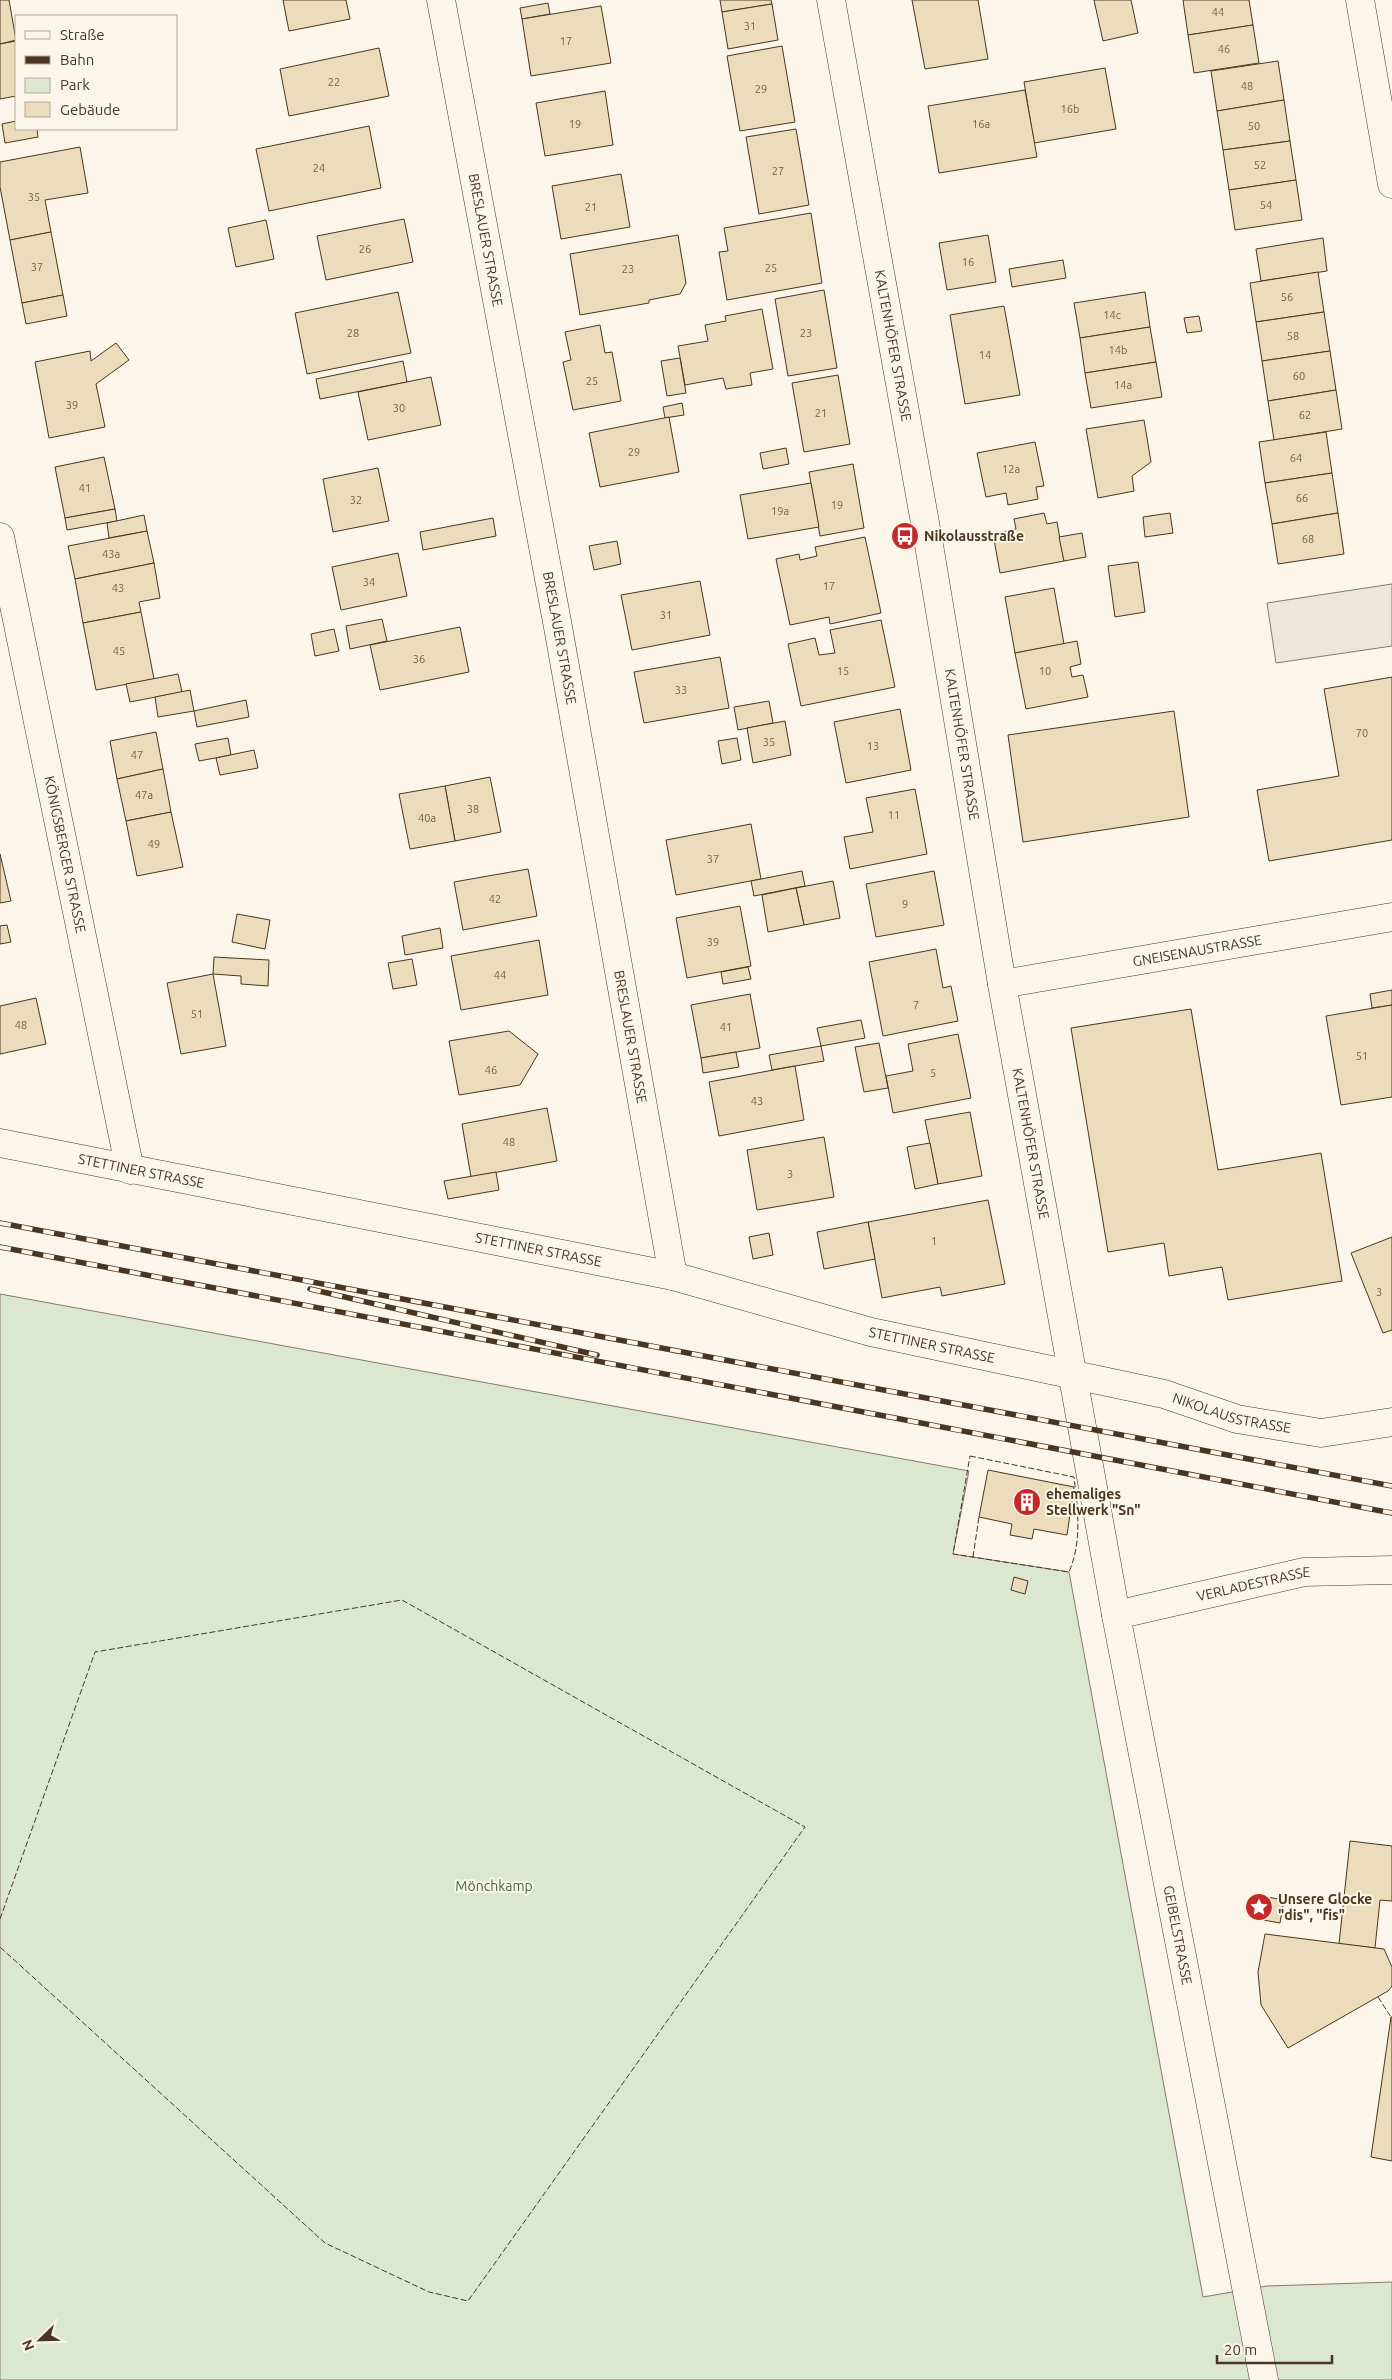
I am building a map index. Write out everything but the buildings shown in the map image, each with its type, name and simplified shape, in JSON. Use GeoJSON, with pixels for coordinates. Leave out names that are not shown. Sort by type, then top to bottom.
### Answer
{"type":"FeatureCollection","features":[{"type":"Feature","properties":{"kind":"street","name":"BRESLAUER STRASSE"},"geometry":{"type":"LineString","coordinates":[[442,0],[558,627],[673,1276]]}},
{"type":"Feature","properties":{"kind":"street","name":"KALTENHÖFER STRASSE"},"geometry":{"type":"LineString","coordinates":[[831,0],[929,545],[1002,984],[1095,1489]]}},
{"type":"Feature","properties":{"kind":"street"},"geometry":{"type":"LineString","coordinates":[[1360,0],[1392,184]]}},
{"type":"Feature","properties":{"kind":"street","name":"KÖNIGSBERGER STRASSE"},"geometry":{"type":"LineString","coordinates":[[0,537],[130,1170]]}},
{"type":"Feature","properties":{"kind":"street","name":"GNEISENAUSTRASSE"},"geometry":{"type":"LineString","coordinates":[[1002,984],[1392,917]]}},
{"type":"Feature","properties":{"kind":"street","name":"STETTINER STRASSE"},"geometry":{"type":"LineString","coordinates":[[0,1143],[673,1276],[871,1332],[1074,1374]]}},
{"type":"Feature","properties":{"kind":"street","name":"NIKOLAUSSTRASSE"},"geometry":{"type":"LineString","coordinates":[[1074,1374],[1164,1394],[1237,1419],[1321,1433],[1392,1422]]}},
{"type":"Feature","properties":{"kind":"street","name":"GEIBELSTRASSE"},"geometry":{"type":"LineString","coordinates":[[1095,1489],[1116,1614],[1264,2380]]}},
{"type":"Feature","properties":{"kind":"street","name":"VERLADESTRASSE"},"geometry":{"type":"LineString","coordinates":[[1116,1614],[1304,1572],[1392,1570]]}},
{"type":"Feature","properties":{"kind":"green space","name":"Mönchkamp"},"geometry":{"type":"Polygon","coordinates":[[[0,1294],[969,1471],[953,1554],[1069,1572],[1203,2297],[1267,2286],[1392,2282],[1392,2380],[0,2380],[0,1294]]]}},
{"type":"Feature","properties":{"kind":"shaded area"},"geometry":{"type":"Polygon","coordinates":[[[1392,584],[1392,646],[1276,663],[1267,603],[1392,584]]]}},
{"type":"Feature","properties":{"kind":"railway"},"geometry":{"type":"LineString","coordinates":[[0,1223],[1392,1486]]}},
{"type":"Feature","properties":{"kind":"railway"},"geometry":{"type":"LineString","coordinates":[[0,1247],[1392,1513]]}},
{"type":"Feature","properties":{"kind":"railway"},"geometry":{"type":"LineString","coordinates":[[310,1289],[597,1355]]}},
{"type":"Feature","properties":{"kind":"fence"},"geometry":{"type":"LineString","coordinates":[[970,1456],[1074,1477],[1078,1525],[1076,1549],[1069,1572],[953,1554],[970,1456]]}},
{"type":"Feature","properties":{"kind":"fence"},"geometry":{"type":"LineString","coordinates":[[973,1557],[979,1517]]}},
{"type":"Feature","properties":{"kind":"fence"},"geometry":{"type":"LineString","coordinates":[[0,1919],[95,1652],[402,1600],[805,1827],[468,2301],[429,2292],[325,2243],[0,1947]]}},
{"type":"Feature","properties":{"kind":"fence"},"geometry":{"type":"LineString","coordinates":[[1378,1997],[1391,2017]]}},
{"type":"Feature","properties":{"kind":"place","name":"Nikolausstraße"},"geometry":{"type":"Point","coordinates":[905,536]}},
{"type":"Feature","properties":{"kind":"place","name":"ehemaliges Stellwerk \"Sn\""},"geometry":{"type":"Point","coordinates":[1027,1502]}},
{"type":"Feature","properties":{"kind":"place","name":"Unsere Glocke \"dis\", \"fis\""},"geometry":{"type":"Point","coordinates":[1259,1907]}}]}
